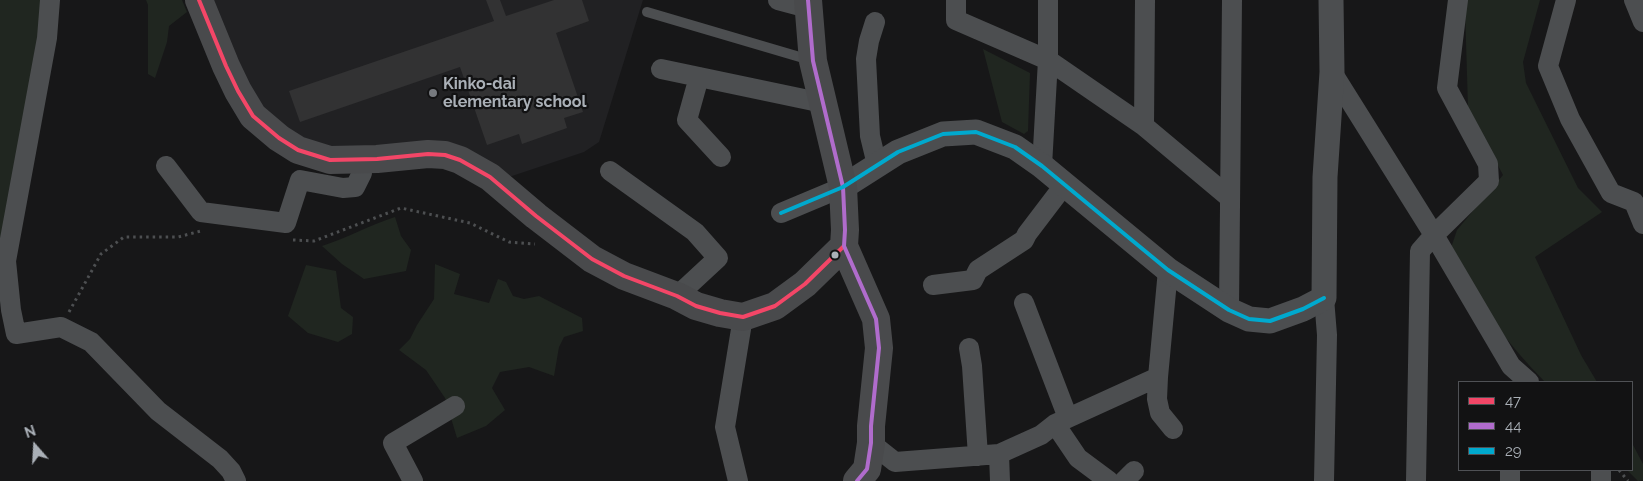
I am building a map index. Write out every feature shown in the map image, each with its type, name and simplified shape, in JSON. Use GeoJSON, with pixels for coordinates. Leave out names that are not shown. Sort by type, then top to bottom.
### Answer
{"type":"FeatureCollection","features":[{"type":"Feature","properties":{"kind":"main road"},"geometry":{"type":"LineString","coordinates":[[199,0],[226,66],[253,116],[279,138],[298,150],[330,160],[362,160],[428,154],[445,155],[460,160],[490,177],[536,216],[592,259],[624,276],[677,296],[696,306],[742,317],[775,306],[805,284],[844,246]]}},
{"type":"Feature","properties":{"kind":"main road"},"geometry":{"type":"LineString","coordinates":[[808,4],[813,61],[843,187],[844,246],[876,319],[879,348],[871,443],[866,470],[857,481]]}},
{"type":"Feature","properties":{"kind":"street"},"geometry":{"type":"LineString","coordinates":[[50,0],[47,38],[6,261],[11,310],[16,334],[61,327],[91,342],[158,411],[220,459],[231,471],[236,481]]}},
{"type":"Feature","properties":{"kind":"street"},"geometry":{"type":"LineString","coordinates":[[778,0],[808,4]]}},
{"type":"Feature","properties":{"kind":"street"},"geometry":{"type":"LineString","coordinates":[[956,0],[956,20],[1048,60],[1144,126],[1230,198]]}},
{"type":"Feature","properties":{"kind":"street"},"geometry":{"type":"LineString","coordinates":[[1042,166],[1048,60],[1048,0]]}},
{"type":"Feature","properties":{"kind":"street"},"geometry":{"type":"LineString","coordinates":[[1144,126],[1145,0]]}},
{"type":"Feature","properties":{"kind":"street"},"geometry":{"type":"LineString","coordinates":[[1228,310],[1232,0]]}},
{"type":"Feature","properties":{"kind":"street"},"geometry":{"type":"LineString","coordinates":[[1324,481],[1327,335],[1324,298],[1324,239],[1325,177],[1332,72],[1331,0]]}},
{"type":"Feature","properties":{"kind":"street"},"geometry":{"type":"LineString","coordinates":[[1416,481],[1420,251],[1489,181],[1488,164],[1447,88],[1458,0]]}},
{"type":"Feature","properties":{"kind":"street"},"geometry":{"type":"LineString","coordinates":[[1566,0],[1548,66],[1570,119],[1611,193],[1634,202],[1643,224]]}},
{"type":"Feature","properties":{"kind":"street"},"geometry":{"type":"LineString","coordinates":[[1634,0],[1643,22]]}},
{"type":"Feature","properties":{"kind":"street"},"geometry":{"type":"LineString","coordinates":[[875,22],[866,60],[870,136],[878,165]]}},
{"type":"Feature","properties":{"kind":"street"},"geometry":{"type":"LineString","coordinates":[[660,69],[823,103]]}},
{"type":"Feature","properties":{"kind":"street"},"geometry":{"type":"LineString","coordinates":[[1332,72],[1434,235],[1511,374],[1527,381]]}},
{"type":"Feature","properties":{"kind":"street"},"geometry":{"type":"LineString","coordinates":[[699,77],[687,120],[721,157]]}},
{"type":"Feature","properties":{"kind":"street"},"geometry":{"type":"LineString","coordinates":[[781,213],[843,187],[898,152],[943,134],[976,132],[1015,147],[1042,166],[1168,270],[1228,310],[1249,319],[1270,321],[1303,309],[1324,298]]}},
{"type":"Feature","properties":{"kind":"street"},"geometry":{"type":"LineString","coordinates":[[166,166],[201,212],[286,223],[300,180],[343,188],[355,187],[362,173],[362,160]]}},
{"type":"Feature","properties":{"kind":"street"},"geometry":{"type":"LineString","coordinates":[[610,171],[695,232],[718,258],[677,296]]}},
{"type":"Feature","properties":{"kind":"street"},"geometry":{"type":"LineString","coordinates":[[933,285],[973,280],[978,270],[1024,240],[1065,184]]}},
{"type":"Feature","properties":{"kind":"street"},"geometry":{"type":"LineString","coordinates":[[1168,270],[1157,399],[1160,413],[1173,429]]}},
{"type":"Feature","properties":{"kind":"street"},"geometry":{"type":"LineString","coordinates":[[1024,303],[1062,421],[1078,458],[1109,481]]}},
{"type":"Feature","properties":{"kind":"street"},"geometry":{"type":"LineString","coordinates":[[738,481],[725,427],[742,317]]}},
{"type":"Feature","properties":{"kind":"street"},"geometry":{"type":"LineString","coordinates":[[969,348],[978,456]]}},
{"type":"Feature","properties":{"kind":"street"},"geometry":{"type":"LineString","coordinates":[[871,443],[895,462],[999,454],[1041,435],[1062,421],[1158,377]]}},
{"type":"Feature","properties":{"kind":"street"},"geometry":{"type":"LineString","coordinates":[[413,481],[392,443],[455,406]]}},
{"type":"Feature","properties":{"kind":"street"},"geometry":{"type":"LineString","coordinates":[[999,454],[1000,481]]}},
{"type":"Feature","properties":{"kind":"lane"},"geometry":{"type":"LineString","coordinates":[[647,12],[813,61]]}},
{"type":"Feature","properties":{"kind":"path"},"geometry":{"type":"LineString","coordinates":[[285,240],[314,241],[401,208],[470,223],[509,242],[537,244]]}},
{"type":"Feature","properties":{"kind":"path"},"geometry":{"type":"LineString","coordinates":[[61,327],[101,254],[124,236],[178,237],[204,230]]}},
{"type":"Feature","properties":{"kind":"path"},"geometry":{"type":"LineString","coordinates":[[1619,471],[1628,481]]}},
{"type":"Feature","properties":{"kind":"shaded area"},"geometry":{"type":"Polygon","coordinates":[[[0,0],[45,0],[4,291],[0,305],[0,0]]]}},
{"type":"Feature","properties":{"kind":"shaded area"},"geometry":{"type":"Polygon","coordinates":[[[146,0],[182,0],[187,12],[169,26],[167,42],[155,78],[148,74],[148,5],[146,0]]]}},
{"type":"Feature","properties":{"kind":"shaded area","name":"Kinko-dai elementary school"},"geometry":{"type":"Polygon","coordinates":[[[210,0],[643,0],[599,142],[584,152],[506,178],[333,149],[308,140],[284,128],[259,106],[210,0]]]}},
{"type":"Feature","properties":{"kind":"shaded area"},"geometry":{"type":"Polygon","coordinates":[[[1466,0],[1540,0],[1523,62],[1526,83],[1578,188],[1602,212],[1535,257],[1581,355],[1596,381],[1544,381],[1518,353],[1494,322],[1448,257],[1457,230],[1503,175],[1468,108],[1466,0]]]}},
{"type":"Feature","properties":{"kind":"shaded area"},"geometry":{"type":"Polygon","coordinates":[[[983,49],[1030,73],[1028,131],[1024,134],[1002,122],[983,49]]]}},
{"type":"Feature","properties":{"kind":"shaded area"},"geometry":{"type":"Polygon","coordinates":[[[395,217],[401,236],[411,250],[406,271],[364,279],[342,264],[322,246],[377,224],[395,217]]]}},
{"type":"Feature","properties":{"kind":"shaded area"},"geometry":{"type":"Polygon","coordinates":[[[435,264],[460,274],[454,294],[489,303],[498,279],[506,282],[513,296],[524,299],[539,296],[582,318],[583,331],[564,337],[559,347],[554,376],[529,367],[500,372],[492,388],[505,410],[486,426],[457,438],[445,398],[426,370],[399,350],[410,339],[434,299],[435,264]]]}},
{"type":"Feature","properties":{"kind":"shaded area"},"geometry":{"type":"Polygon","coordinates":[[[306,265],[336,271],[341,308],[353,317],[352,334],[338,342],[308,333],[288,316],[306,265]]]}},
{"type":"Feature","properties":{"kind":"shaded area"},"geometry":{"type":"Polygon","coordinates":[[[1633,445],[1643,464],[1643,480],[1638,481],[1628,471],[1633,471],[1633,445]]]}},
{"type":"Feature","properties":{"kind":"building"},"geometry":{"type":"Polygon","coordinates":[[[486,0],[500,0],[506,16],[554,0],[582,0],[589,21],[556,33],[583,112],[564,118],[567,128],[522,144],[519,134],[487,145],[460,67],[300,122],[289,91],[494,21],[486,0]]]}},
{"type":"Feature","properties":{"kind":"transit line","name":"47"},"geometry":{"type":"LineString","coordinates":[[199,0],[226,66],[253,116],[279,138],[298,150],[330,160],[377,159],[428,154],[445,155],[460,160],[490,177],[536,216],[592,259],[624,276],[677,296],[696,306],[743,317],[775,306],[805,284],[844,246]]}},
{"type":"Feature","properties":{"kind":"transit line","name":"44"},"geometry":{"type":"LineString","coordinates":[[808,0],[813,61],[843,187],[844,246],[876,319],[879,348],[867,469],[857,481]]}},
{"type":"Feature","properties":{"kind":"transit line","name":"29"},"geometry":{"type":"LineString","coordinates":[[781,213],[843,187],[898,152],[943,134],[976,132],[1015,147],[1042,166],[1168,270],[1229,310],[1249,319],[1270,321],[1303,309],[1324,298]]}},
{"type":"Feature","properties":{"kind":"place","name":"Kinko-dai elementary school"},"geometry":{"type":"Point","coordinates":[433,93]}}]}
